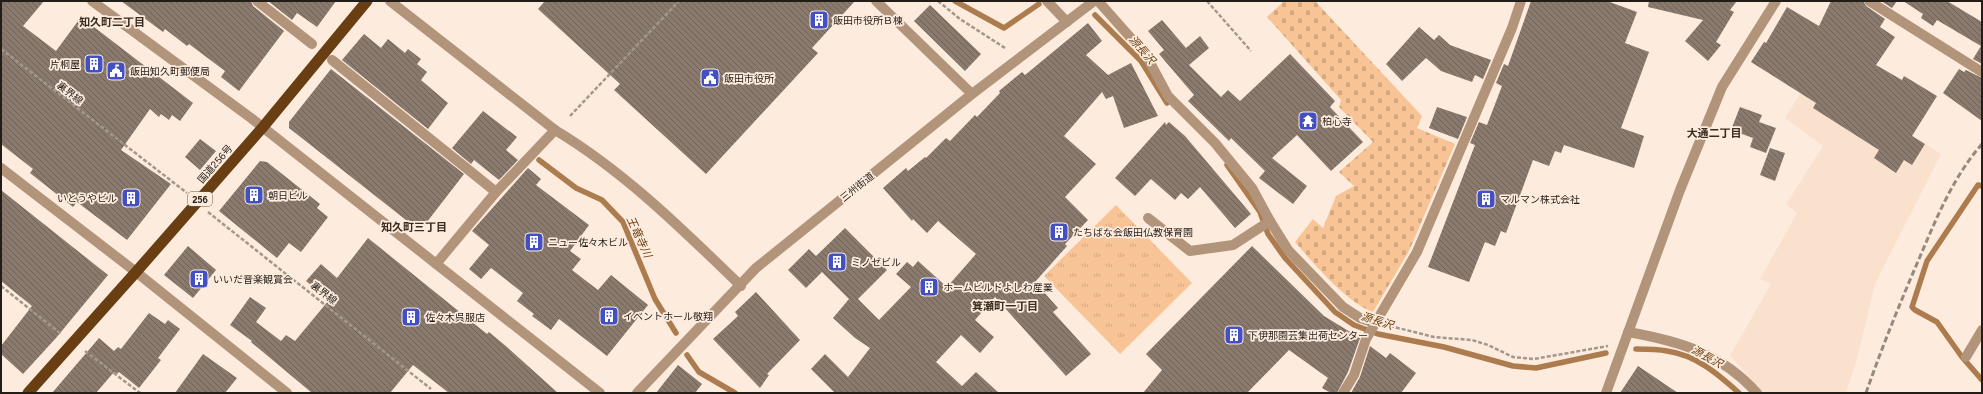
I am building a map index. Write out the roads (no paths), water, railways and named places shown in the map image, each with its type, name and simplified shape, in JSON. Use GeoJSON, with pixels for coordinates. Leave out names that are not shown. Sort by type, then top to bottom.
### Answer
{"type":"FeatureCollection","features":[{"type":"Feature","properties":{"kind":"highway","name":"国道256号"},"geometry":{"type":"LineString","coordinates":[[28,393],[263,127],[368,1]]}},
{"type":"Feature","properties":{"kind":"street"},"geometry":{"type":"LineString","coordinates":[[92,1],[263,127],[600,393]]}},
{"type":"Feature","properties":{"kind":"street"},"geometry":{"type":"LineString","coordinates":[[257,1],[312,44]]}},
{"type":"Feature","properties":{"kind":"street"},"geometry":{"type":"LineString","coordinates":[[390,1],[556,130],[587,149],[640,191],[741,286]]}},
{"type":"Feature","properties":{"kind":"street"},"geometry":{"type":"LineString","coordinates":[[876,1],[972,94]]}},
{"type":"Feature","properties":{"kind":"street"},"geometry":{"type":"LineString","coordinates":[[1047,1],[1067,22]]}},
{"type":"Feature","properties":{"kind":"street","name":"三州街道"},"geometry":{"type":"LineString","coordinates":[[637,393],[741,286],[756,268],[972,94],[1094,1]]}},
{"type":"Feature","properties":{"kind":"street"},"geometry":{"type":"LineString","coordinates":[[1098,1],[1146,55],[1168,96],[1215,143],[1252,188],[1269,222],[1288,250],[1343,307],[1360,318],[1375,324]]}},
{"type":"Feature","properties":{"kind":"street"},"geometry":{"type":"LineString","coordinates":[[1343,393],[1354,375],[1366,339],[1418,252],[1512,28],[1521,1]]}},
{"type":"Feature","properties":{"kind":"street"},"geometry":{"type":"LineString","coordinates":[[1606,393],[1680,190],[1722,87],[1776,1]]}},
{"type":"Feature","properties":{"kind":"street"},"geometry":{"type":"LineString","coordinates":[[1869,1],[1982,72]]}},
{"type":"Feature","properties":{"kind":"street"},"geometry":{"type":"LineString","coordinates":[[332,60],[496,192]]}},
{"type":"Feature","properties":{"kind":"street"},"geometry":{"type":"LineString","coordinates":[[436,264],[496,192],[556,130]]}},
{"type":"Feature","properties":{"kind":"street"},"geometry":{"type":"LineString","coordinates":[[1,168],[136,272],[287,393]]}},
{"type":"Feature","properties":{"kind":"street"},"geometry":{"type":"LineString","coordinates":[[1148,218],[1190,251],[1234,245],[1254,230],[1269,222]]}},
{"type":"Feature","properties":{"kind":"street"},"geometry":{"type":"LineString","coordinates":[[1966,358],[1982,330]]}},
{"type":"Feature","properties":{"kind":"street"},"geometry":{"type":"LineString","coordinates":[[1628,332],[1664,338],[1696,349],[1730,369],[1757,393]]}},
{"type":"Feature","properties":{"kind":"waterway","name":"源長沢"},"geometry":{"type":"LineString","coordinates":[[955,1],[1004,28],[1039,4]]}},
{"type":"Feature","properties":{"kind":"waterway","name":"源長沢"},"geometry":{"type":"LineString","coordinates":[[1095,15],[1141,61],[1167,103]]}},
{"type":"Feature","properties":{"kind":"waterway","name":"王竜寺川"},"geometry":{"type":"LineString","coordinates":[[539,160],[576,188],[602,200],[623,222],[655,299],[676,333]]}},
{"type":"Feature","properties":{"kind":"waterway","name":"源長沢"},"geometry":{"type":"LineString","coordinates":[[1227,165],[1260,212],[1268,234],[1285,258],[1335,312],[1354,325],[1378,334],[1444,347],[1513,366],[1536,368],[1606,353]]}},
{"type":"Feature","properties":{"kind":"waterway"},"geometry":{"type":"LineString","coordinates":[[1982,186],[1978,185],[1927,261],[1912,307],[1937,322],[1962,357],[1982,380]]}},
{"type":"Feature","properties":{"kind":"waterway","name":"源長沢"},"geometry":{"type":"LineString","coordinates":[[1636,349],[1663,350],[1688,357],[1715,372],[1739,393]]}},
{"type":"Feature","properties":{"kind":"waterway","name":"王竜寺川"},"geometry":{"type":"LineString","coordinates":[[687,355],[699,372],[735,393]]}},
{"type":"Feature","properties":{"kind":"railway"},"geometry":{"type":"LineString","coordinates":[[1866,393],[1878,359],[1925,244],[1954,184],[1962,170],[1982,144]]}},
{"type":"Feature","properties":{"kind":"place","name":"飯田市役所Ｂ棟"},"geometry":{"type":"Point","coordinates":[819,20]}},
{"type":"Feature","properties":{"kind":"place","name":"片桐屋"},"geometry":{"type":"Point","coordinates":[94,64]}},
{"type":"Feature","properties":{"kind":"place","name":"飯田知久町郵便局"},"geometry":{"type":"Point","coordinates":[116,71]}},
{"type":"Feature","properties":{"kind":"place","name":"飯田市役所"},"geometry":{"type":"Point","coordinates":[710,78]}},
{"type":"Feature","properties":{"kind":"place","name":"柏心寺"},"geometry":{"type":"Point","coordinates":[1308,121]}},
{"type":"Feature","properties":{"kind":"place","name":"朝日ビル"},"geometry":{"type":"Point","coordinates":[254,195]}},
{"type":"Feature","properties":{"kind":"place","name":"いとうやビル"},"geometry":{"type":"Point","coordinates":[131,198]}},
{"type":"Feature","properties":{"kind":"place","name":"マルマン株式会社"},"geometry":{"type":"Point","coordinates":[1486,199]}},
{"type":"Feature","properties":{"kind":"place","name":"たちばな会飯田仏教保育園"},"geometry":{"type":"Point","coordinates":[1059,232]}},
{"type":"Feature","properties":{"kind":"place","name":"ニュー佐々木ビル"},"geometry":{"type":"Point","coordinates":[534,242]}},
{"type":"Feature","properties":{"kind":"place","name":"ミノゼビル"},"geometry":{"type":"Point","coordinates":[837,262]}},
{"type":"Feature","properties":{"kind":"place","name":"いいだ音楽観賞会"},"geometry":{"type":"Point","coordinates":[199,279]}},
{"type":"Feature","properties":{"kind":"place","name":"ホームビルドよしわ産業"},"geometry":{"type":"Point","coordinates":[929,287]}},
{"type":"Feature","properties":{"kind":"place","name":"イベントホール敬翔"},"geometry":{"type":"Point","coordinates":[609,316]}},
{"type":"Feature","properties":{"kind":"place","name":"佐々木呉服店"},"geometry":{"type":"Point","coordinates":[411,317]}},
{"type":"Feature","properties":{"kind":"place","name":"下伊那園芸集出荷センター"},"geometry":{"type":"Point","coordinates":[1234,335]}},
{"type":"Feature","properties":{"kind":"district","name":"知久町二丁目"},"geometry":{"type":"Point","coordinates":[112,22]}},
{"type":"Feature","properties":{"kind":"district","name":"大通二丁目"},"geometry":{"type":"Point","coordinates":[1714,133]}},
{"type":"Feature","properties":{"kind":"district","name":"知久町三丁目"},"geometry":{"type":"Point","coordinates":[414,227]}},
{"type":"Feature","properties":{"kind":"district","name":"箕瀬町一丁目"},"geometry":{"type":"Point","coordinates":[1005,306]}}]}
